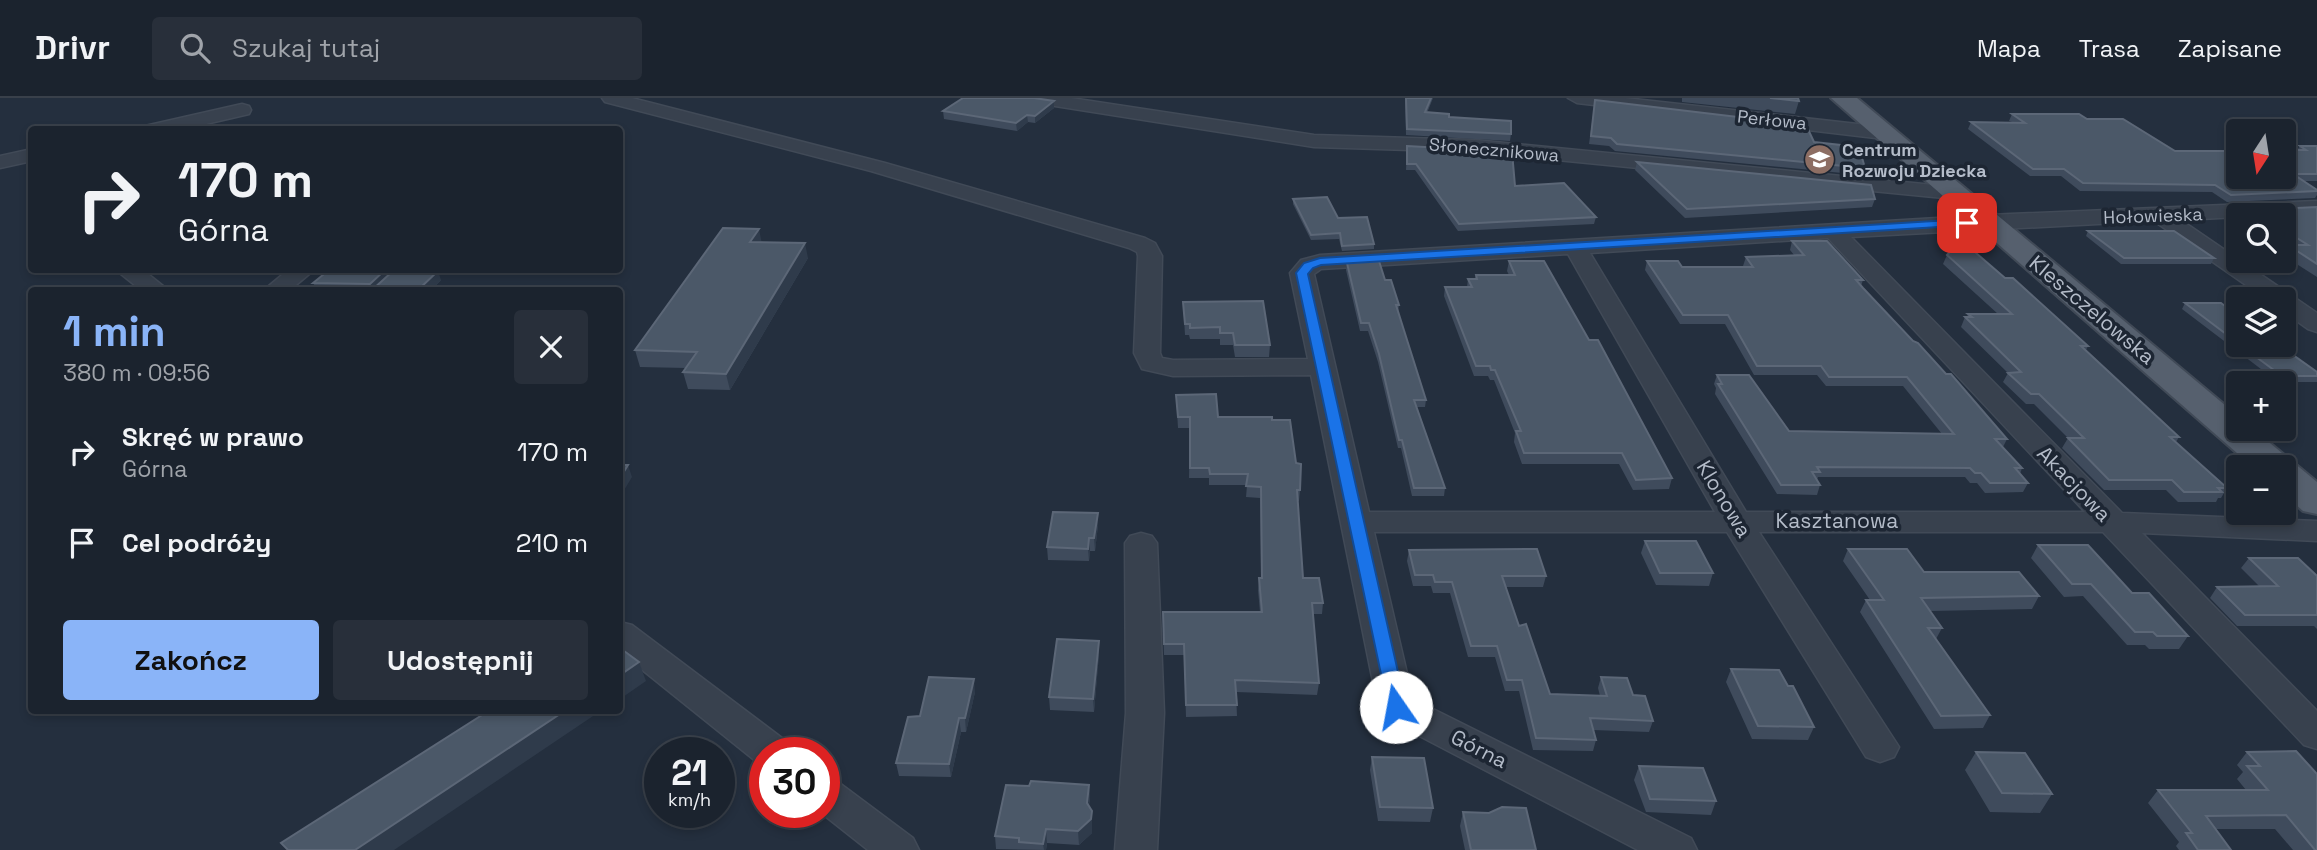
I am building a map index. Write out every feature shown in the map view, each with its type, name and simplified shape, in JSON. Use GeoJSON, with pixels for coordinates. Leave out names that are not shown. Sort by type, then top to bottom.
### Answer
{"type":"FeatureCollection","features":[{"type":"Feature","properties":{"kind":"main road","name":"Kleszczelowska"},"geometry":{"type":"LineString","coordinates":[[1843,98],[2262,455]]}},
{"type":"Feature","properties":{"kind":"main road"},"geometry":{"type":"LineString","coordinates":[[2296,484],[2317,502]]}},
{"type":"Feature","properties":{"kind":"street"},"geometry":{"type":"LineString","coordinates":[[216,126],[261,98]]}},
{"type":"Feature","properties":{"kind":"street"},"geometry":{"type":"LineString","coordinates":[[611,98],[878,167],[1137,243],[1147,248],[1150,256],[1147,353],[1152,363],[1173,368],[1323,367]]}},
{"type":"Feature","properties":{"kind":"street","name":"Słonecznikowa"},"geometry":{"type":"LineString","coordinates":[[1036,98],[1314,141],[1475,146],[1954,193]]}},
{"type":"Feature","properties":{"kind":"street","name":"Perłowa"},"geometry":{"type":"LineString","coordinates":[[1577,98],[1884,133]]}},
{"type":"Feature","properties":{"kind":"street"},"geometry":{"type":"LineString","coordinates":[[170,126],[242,110]]}},
{"type":"Feature","properties":{"kind":"street"},"geometry":{"type":"LineString","coordinates":[[0,162],[28,156]]}},
{"type":"Feature","properties":{"kind":"street","name":"Hołowieska"},"geometry":{"type":"LineString","coordinates":[[1988,222],[2317,208]]}},
{"type":"Feature","properties":{"kind":"street"},"geometry":{"type":"LineString","coordinates":[[2161,216],[2264,287]]}},
{"type":"Feature","properties":{"kind":"street","name":"Górna"},"geometry":{"type":"LineString","coordinates":[[1675,850],[1396,707],[1302,273],[1309,265],[1320,262],[1988,222]]}},
{"type":"Feature","properties":{"kind":"street","name":"Akacjowa"},"geometry":{"type":"LineString","coordinates":[[1834,232],[2110,522],[2317,734]]}},
{"type":"Feature","properties":{"kind":"street","name":"Klonowa"},"geometry":{"type":"LineString","coordinates":[[1575,247],[1736,521],[1880,747]]}},
{"type":"Feature","properties":{"kind":"street"},"geometry":{"type":"LineString","coordinates":[[132,273],[152,287]]}},
{"type":"Feature","properties":{"kind":"street"},"geometry":{"type":"LineString","coordinates":[[280,287],[298,273]]}},
{"type":"Feature","properties":{"kind":"street"},"geometry":{"type":"LineString","coordinates":[[2296,309],[2317,324]]}},
{"type":"Feature","properties":{"kind":"street","name":"Kasztanowa"},"geometry":{"type":"LineString","coordinates":[[1357,522],[2110,522],[2317,531]]}},
{"type":"Feature","properties":{"kind":"street"},"geometry":{"type":"LineString","coordinates":[[1136,850],[1145,713],[1141,543]]}},
{"type":"Feature","properties":{"kind":"street"},"geometry":{"type":"LineString","coordinates":[[623,636],[753,737]]}},
{"type":"Feature","properties":{"kind":"street"},"geometry":{"type":"LineString","coordinates":[[840,805],[898,850]]}},
{"type":"Feature","properties":{"kind":"building"},"geometry":{"type":"Polygon","coordinates":[[[963,98],[1034,98],[1054,101],[1035,116],[1027,115],[1016,123],[943,111],[963,98]]]}},
{"type":"Feature","properties":{"kind":"building"},"geometry":{"type":"Polygon","coordinates":[[[1406,98],[1431,98],[1425,112],[1449,114],[1449,117],[1511,121],[1511,134],[1407,129],[1406,98]]]}},
{"type":"Feature","properties":{"kind":"building"},"geometry":{"type":"Polygon","coordinates":[[[1770,98],[1798,98],[1799,101],[1770,98]]]}},
{"type":"Feature","properties":{"kind":"building"},"geometry":{"type":"Polygon","coordinates":[[[1595,100],[1806,125],[1814,142],[1859,147],[1865,168],[1617,144],[1611,138],[1591,136],[1595,100]]]}},
{"type":"Feature","properties":{"kind":"building"},"geometry":{"type":"Polygon","coordinates":[[[2012,114],[2079,114],[2087,119],[2123,119],[2175,151],[2226,151],[2226,189],[2296,189],[2296,176],[2317,191],[2231,195],[2215,185],[2083,183],[2064,169],[2033,169],[1971,122],[2025,123],[2012,114]]]}},
{"type":"Feature","properties":{"kind":"building"},"geometry":{"type":"Polygon","coordinates":[[[1407,146],[1512,152],[1515,186],[1564,183],[1596,217],[1459,224],[1416,164],[1407,164],[1407,146]]]}},
{"type":"Feature","properties":{"kind":"building"},"geometry":{"type":"Polygon","coordinates":[[[2300,146],[2317,146],[2317,174],[2296,174],[2296,150],[2306,150],[2300,146]]]}},
{"type":"Feature","properties":{"kind":"building"},"geometry":{"type":"Polygon","coordinates":[[[1637,162],[1871,185],[1875,199],[1687,209],[1637,162]]]}},
{"type":"Feature","properties":{"kind":"building"},"geometry":{"type":"Polygon","coordinates":[[[1327,197],[1338,218],[1367,217],[1374,244],[1342,246],[1340,233],[1311,235],[1293,199],[1327,197]]]}},
{"type":"Feature","properties":{"kind":"building"},"geometry":{"type":"Polygon","coordinates":[[[2317,207],[2317,264],[2296,250],[2296,245],[2308,245],[2296,237],[2296,208],[2317,207]]]}},
{"type":"Feature","properties":{"kind":"building"},"geometry":{"type":"Polygon","coordinates":[[[723,228],[759,229],[750,242],[805,243],[726,374],[683,372],[697,352],[635,350],[723,228]]]}},
{"type":"Feature","properties":{"kind":"building"},"geometry":{"type":"Polygon","coordinates":[[[2088,231],[2174,231],[2214,258],[2124,258],[2088,231]]]}},
{"type":"Feature","properties":{"kind":"building"},"geometry":{"type":"Polygon","coordinates":[[[1961,240],[2005,278],[2013,278],[2088,346],[2081,346],[2179,437],[2170,437],[2226,488],[2218,488],[2222,492],[2184,492],[2172,480],[2109,480],[2068,438],[2084,438],[2039,394],[2031,394],[2008,373],[2021,372],[1965,317],[1972,317],[1968,314],[2012,314],[1947,255],[1961,240]]]}},
{"type":"Feature","properties":{"kind":"building"},"geometry":{"type":"Polygon","coordinates":[[[1792,241],[1827,241],[1863,280],[1856,280],[1863,288],[1946,374],[1951,374],[2007,439],[1995,439],[2022,468],[2015,468],[2028,483],[1990,483],[1981,473],[1975,473],[1970,468],[1817,467],[1820,472],[1812,472],[1820,485],[1781,485],[1718,384],[1722,384],[1717,375],[1749,375],[1789,431],[1954,434],[1907,377],[1829,377],[1821,366],[1757,366],[1728,315],[1683,315],[1647,261],[1678,261],[1682,267],[1753,267],[1746,257],[1804,255],[1792,241]]]}},
{"type":"Feature","properties":{"kind":"building"},"geometry":{"type":"Polygon","coordinates":[[[1379,261],[1385,280],[1391,280],[1399,305],[1396,305],[1426,400],[1414,400],[1445,488],[1414,488],[1402,440],[1399,440],[1379,354],[1369,323],[1361,323],[1347,263],[1379,261]]]}},
{"type":"Feature","properties":{"kind":"building"},"geometry":{"type":"Polygon","coordinates":[[[1509,261],[1544,261],[1589,340],[1598,340],[1672,478],[1636,480],[1622,453],[1524,453],[1516,431],[1521,431],[1495,370],[1491,370],[1490,366],[1476,366],[1445,287],[1472,287],[1468,279],[1477,279],[1476,275],[1515,275],[1509,261]]]}},
{"type":"Feature","properties":{"kind":"building"},"geometry":{"type":"Polygon","coordinates":[[[325,273],[382,273],[370,284],[313,283],[325,273]]]}},
{"type":"Feature","properties":{"kind":"building"},"geometry":{"type":"Polygon","coordinates":[[[391,273],[436,273],[421,287],[375,287],[391,273]]]}},
{"type":"Feature","properties":{"kind":"building"},"geometry":{"type":"Polygon","coordinates":[[[1263,301],[1270,345],[1235,345],[1233,333],[1220,333],[1220,327],[1190,328],[1190,324],[1185,324],[1183,302],[1263,301]]]}},
{"type":"Feature","properties":{"kind":"building"},"geometry":{"type":"Polygon","coordinates":[[[2185,303],[2221,303],[2226,307],[2226,334],[2185,303]]]}},
{"type":"Feature","properties":{"kind":"building"},"geometry":{"type":"Polygon","coordinates":[[[2256,357],[2296,357],[2317,372],[2317,376],[2296,376],[2296,371],[2275,371],[2256,357]]]}},
{"type":"Feature","properties":{"kind":"building"},"geometry":{"type":"Polygon","coordinates":[[[1216,394],[1218,417],[1272,417],[1272,420],[1290,420],[1296,463],[1301,464],[1300,490],[1297,490],[1303,578],[1319,578],[1323,603],[1312,603],[1319,683],[1235,680],[1237,705],[1186,705],[1184,644],[1164,644],[1163,612],[1262,612],[1259,578],[1262,578],[1261,487],[1246,486],[1248,474],[1210,474],[1209,468],[1190,468],[1190,417],[1178,417],[1176,395],[1216,394]]]}},
{"type":"Feature","properties":{"kind":"building"},"geometry":{"type":"Polygon","coordinates":[[[1053,512],[1098,513],[1094,538],[1089,538],[1088,549],[1047,547],[1053,512]]]}},
{"type":"Feature","properties":{"kind":"building"},"geometry":{"type":"Polygon","coordinates":[[[1645,541],[1696,541],[1713,573],[1660,573],[1645,541]]]}},
{"type":"Feature","properties":{"kind":"building"},"geometry":{"type":"Polygon","coordinates":[[[2038,545],[2088,545],[2132,593],[2149,593],[2188,636],[2157,636],[2153,632],[2135,632],[2091,584],[2072,584],[2038,545]]]}},
{"type":"Feature","properties":{"kind":"building"},"geometry":{"type":"Polygon","coordinates":[[[1537,549],[1546,576],[1502,576],[1519,626],[1526,624],[1550,694],[1607,696],[1601,677],[1627,678],[1633,695],[1645,696],[1653,721],[1590,718],[1596,740],[1536,738],[1522,680],[1507,680],[1497,646],[1471,646],[1452,582],[1435,582],[1433,575],[1415,575],[1409,550],[1537,549]]]}},
{"type":"Feature","properties":{"kind":"building"},"geometry":{"type":"Polygon","coordinates":[[[1848,549],[1907,549],[1924,572],[2019,572],[2039,596],[1921,598],[1942,628],[1928,628],[1990,715],[1941,716],[1866,600],[1884,600],[1848,549]]]}},
{"type":"Feature","properties":{"kind":"building"},"geometry":{"type":"Polygon","coordinates":[[[2249,558],[2298,558],[2317,576],[2317,615],[2245,615],[2217,587],[2278,586],[2249,558]]]}},
{"type":"Feature","properties":{"kind":"building"},"geometry":{"type":"Polygon","coordinates":[[[1057,639],[1099,641],[1093,699],[1049,697],[1057,639]]]}},
{"type":"Feature","properties":{"kind":"building"},"geometry":{"type":"Polygon","coordinates":[[[623,650],[639,662],[623,673],[623,650]]]}},
{"type":"Feature","properties":{"kind":"building"},"geometry":{"type":"Polygon","coordinates":[[[1731,669],[1779,670],[1788,686],[1793,686],[1814,727],[1758,726],[1731,669]]]}},
{"type":"Feature","properties":{"kind":"building"},"geometry":{"type":"Polygon","coordinates":[[[929,677],[974,679],[965,718],[959,718],[949,764],[896,763],[908,717],[920,716],[929,677]]]}},
{"type":"Feature","properties":{"kind":"building"},"geometry":{"type":"Polygon","coordinates":[[[484,714],[560,714],[355,850],[288,850],[281,843],[484,714]]]}},
{"type":"Feature","properties":{"kind":"building"},"geometry":{"type":"Polygon","coordinates":[[[2296,751],[2317,774],[2317,850],[2286,815],[2206,816],[2231,850],[2198,850],[2186,833],[2192,833],[2158,790],[2268,790],[2247,766],[2260,766],[2247,752],[2296,751]]]}},
{"type":"Feature","properties":{"kind":"building"},"geometry":{"type":"Polygon","coordinates":[[[1976,752],[2025,753],[2052,794],[2002,793],[1976,752]]]}},
{"type":"Feature","properties":{"kind":"building"},"geometry":{"type":"Polygon","coordinates":[[[1372,757],[1424,758],[1433,808],[1380,807],[1372,757]]]}},
{"type":"Feature","properties":{"kind":"building"},"geometry":{"type":"Polygon","coordinates":[[[1639,766],[1703,768],[1716,801],[1650,799],[1639,766]]]}},
{"type":"Feature","properties":{"kind":"building"},"geometry":{"type":"Polygon","coordinates":[[[1031,781],[1089,785],[1087,803],[1092,811],[1091,819],[1078,831],[1046,829],[1043,844],[995,836],[1006,785],[1029,786],[1031,781]]]}},
{"type":"Feature","properties":{"kind":"building"},"geometry":{"type":"Polygon","coordinates":[[[1502,807],[1526,808],[1536,850],[1471,850],[1463,812],[1489,813],[1502,807]]]}},
{"type":"Feature","properties":{"kind":"place","name":"Centrum Rozwoju Dziecka"},"geometry":{"type":"Point","coordinates":[1819,160]}},
{"type":"Feature","properties":{"kind":"route"},"geometry":{"type":"LineString","coordinates":[[1396,707],[1302,273],[1309,265],[1320,262],[1967,223]]}}]}
